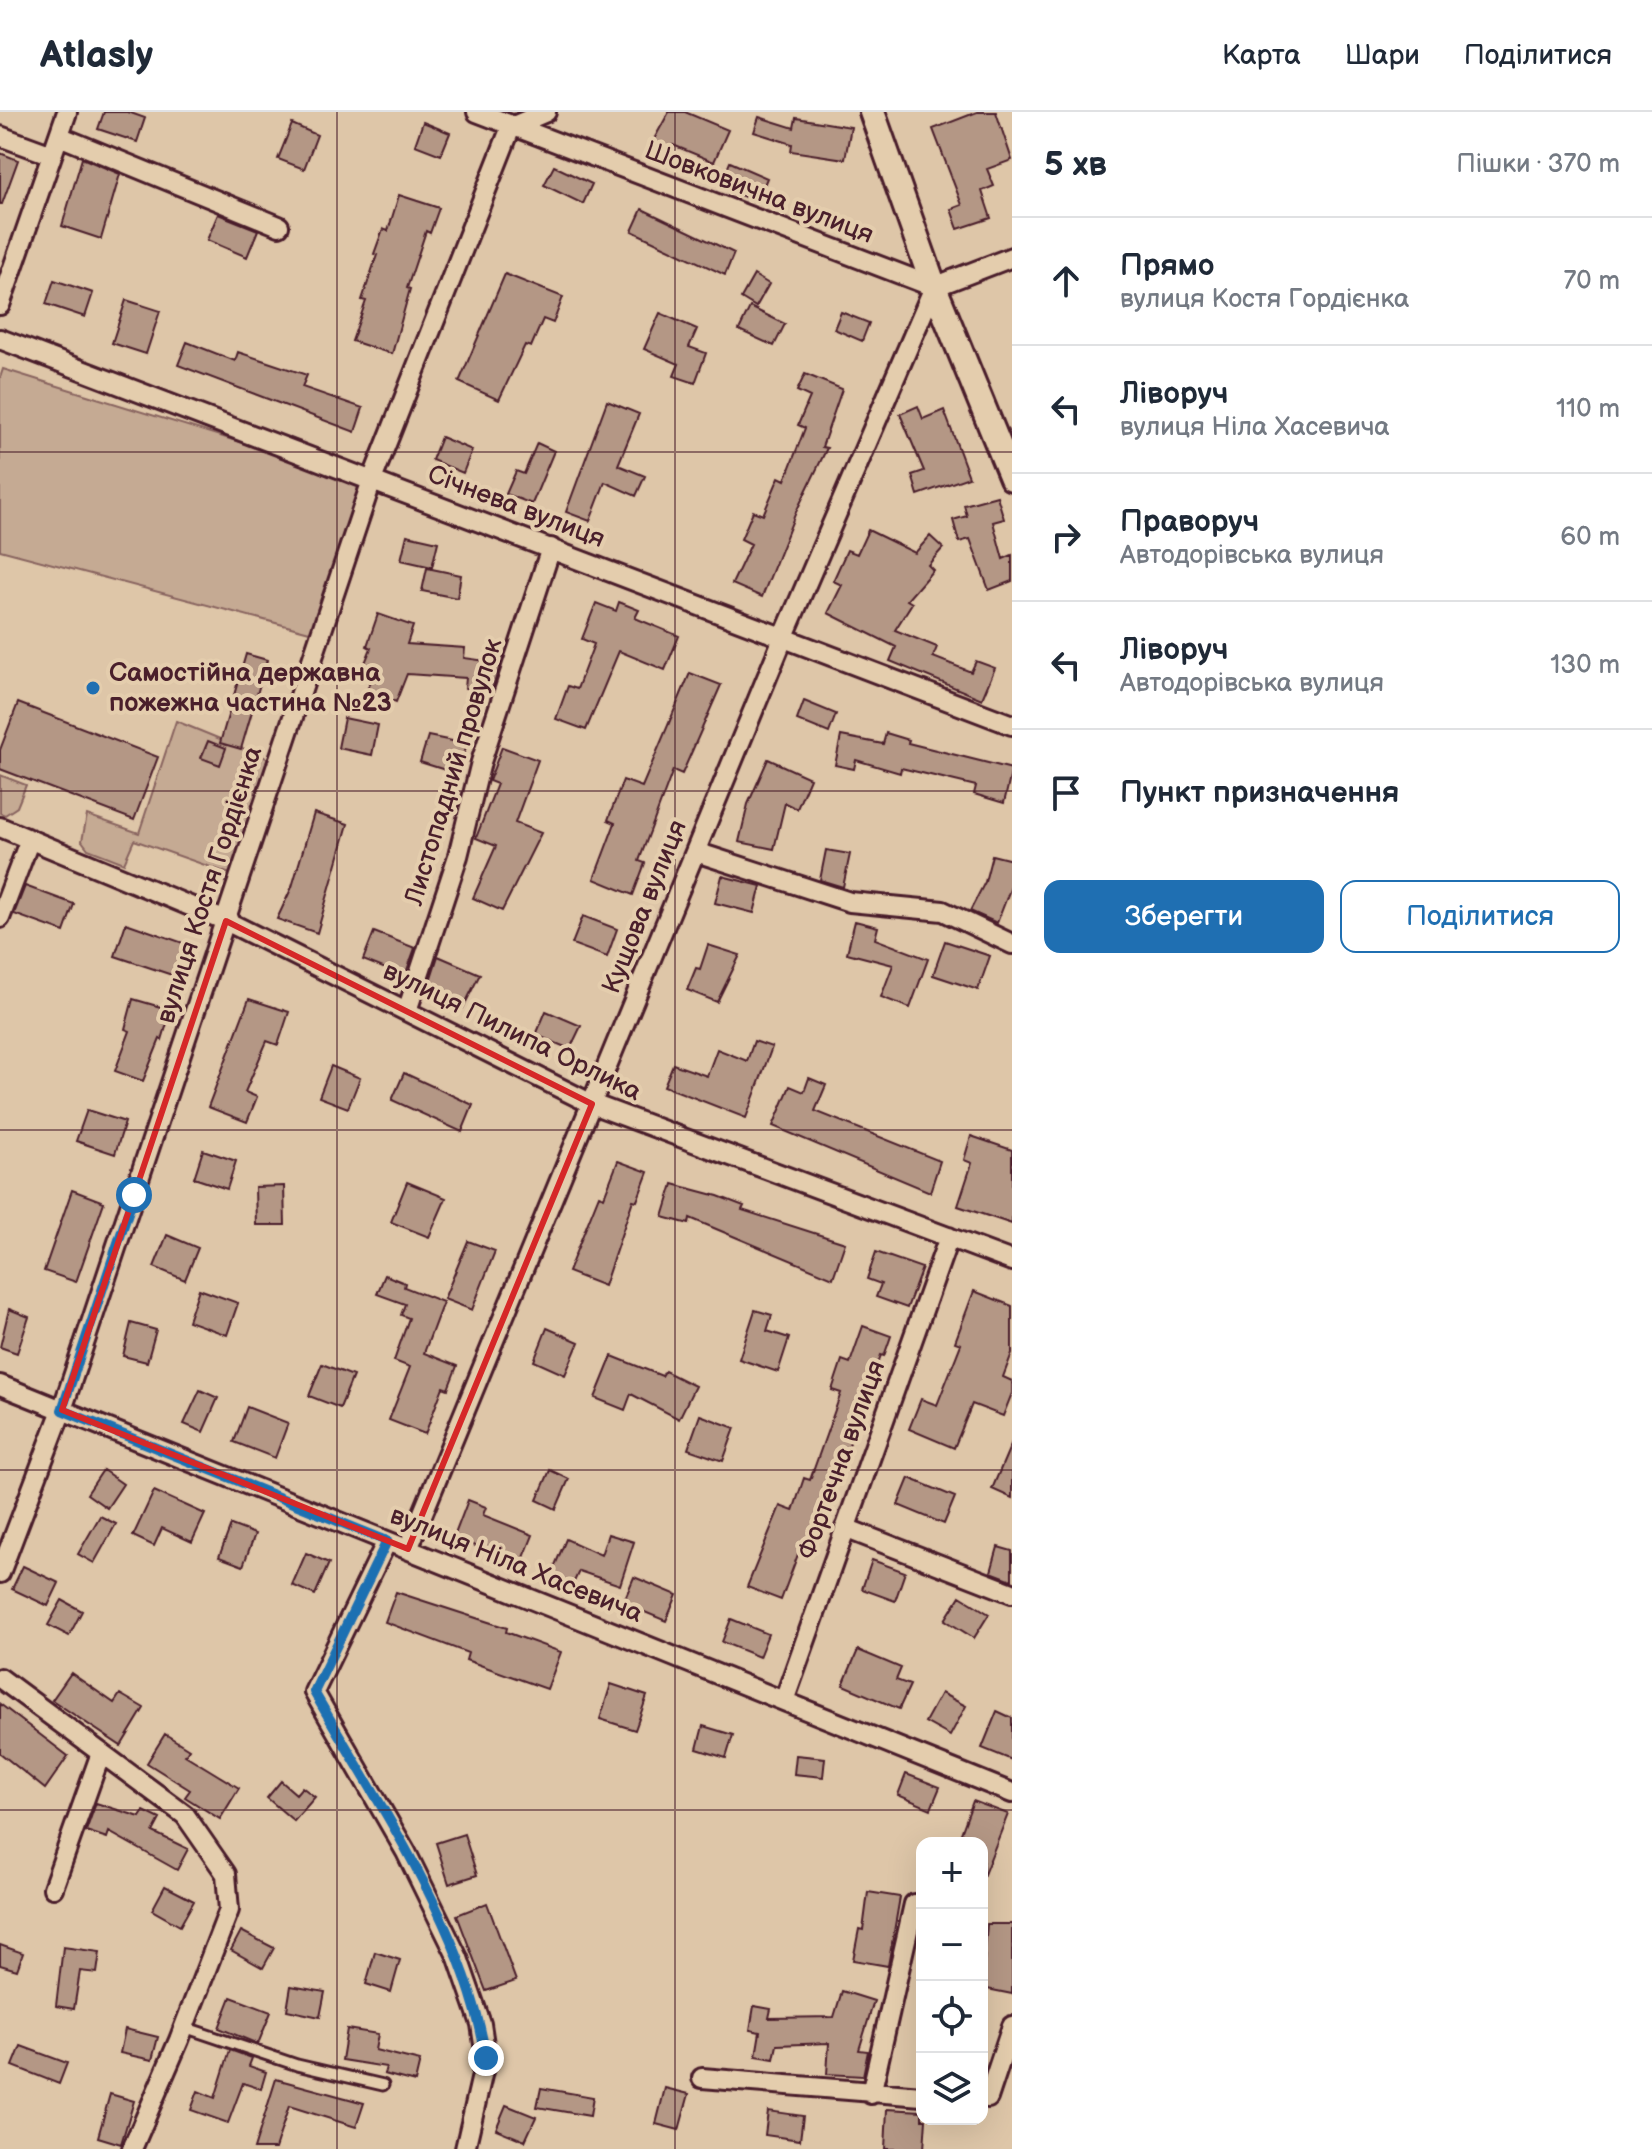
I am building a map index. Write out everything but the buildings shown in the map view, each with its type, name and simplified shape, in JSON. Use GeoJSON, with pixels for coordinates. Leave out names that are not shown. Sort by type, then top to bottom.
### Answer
{"type":"FeatureCollection","features":[{"type":"Feature","properties":{"kind":"street"},"geometry":{"type":"LineString","coordinates":[[0,305],[67,112]]}},
{"type":"Feature","properties":{"kind":"street","name":"Шовковична вулиця"},"geometry":{"type":"LineString","coordinates":[[477,112],[934,287]]}},
{"type":"Feature","properties":{"kind":"street"},"geometry":{"type":"LineString","coordinates":[[511,127],[546,112]]}},
{"type":"Feature","properties":{"kind":"street"},"geometry":{"type":"LineString","coordinates":[[872,112],[934,287],[1012,478]]}},
{"type":"Feature","properties":{"kind":"street","name":"вулиця Костя Гордієнка"},"geometry":{"type":"LineString","coordinates":[[0,1573],[62,1410],[372,480],[511,127]]}},
{"type":"Feature","properties":{"kind":"street"},"geometry":{"type":"LineString","coordinates":[[0,136],[52,155]]}},
{"type":"Feature","properties":{"kind":"street"},"geometry":{"type":"LineString","coordinates":[[59,136],[279,226]]}},
{"type":"Feature","properties":{"kind":"street"},"geometry":{"type":"LineString","coordinates":[[934,287],[1012,257]]}},
{"type":"Feature","properties":{"kind":"street","name":"Кущова вулиця"},"geometry":{"type":"LineString","coordinates":[[408,1549],[784,636],[934,287]]}},
{"type":"Feature","properties":{"kind":"street","name":"Січнева вулиця"},"geometry":{"type":"LineString","coordinates":[[0,339],[1012,725]]}},
{"type":"Feature","properties":{"kind":"street","name":"Листопадний провулок"},"geometry":{"type":"LineString","coordinates":[[407,1011],[458,856],[481,762],[551,548]]}},
{"type":"Feature","properties":{"kind":"street","name":"вулиця Пилипа Орлика"},"geometry":{"type":"LineString","coordinates":[[0,827],[226,921],[592,1104],[1012,1261]]}},
{"type":"Feature","properties":{"kind":"street"},"geometry":{"type":"LineString","coordinates":[[0,918],[30,839]]}},
{"type":"Feature","properties":{"kind":"street"},"geometry":{"type":"LineString","coordinates":[[696,852],[850,902],[943,911],[1012,944]]}},
{"type":"Feature","properties":{"kind":"street","name":"Фортечна вулиця"},"geometry":{"type":"LineString","coordinates":[[784,1701],[949,1237]]}},
{"type":"Feature","properties":{"kind":"street","name":"вулиця Ніла Хасевича"},"geometry":{"type":"LineString","coordinates":[[0,1385],[1012,1793]]}},
{"type":"Feature","properties":{"kind":"street"},"geometry":{"type":"LineString","coordinates":[[845,1528],[1012,1593]]}},
{"type":"Feature","properties":{"kind":"street"},"geometry":{"type":"LineString","coordinates":[[387,1541],[314,1692],[406,1852],[458,1958],[481,2024],[486,2058],[465,2149]]}},
{"type":"Feature","properties":{"kind":"street"},"geometry":{"type":"LineString","coordinates":[[0,1678],[185,1815],[226,1874],[229,1910],[132,2149]]}},
{"type":"Feature","properties":{"kind":"street"},"geometry":{"type":"LineString","coordinates":[[53,1888],[101,1753]]}},
{"type":"Feature","properties":{"kind":"street"},"geometry":{"type":"LineString","coordinates":[[871,2094],[914,1904]]}},
{"type":"Feature","properties":{"kind":"street"},"geometry":{"type":"LineString","coordinates":[[988,2098],[1010,2038]]}},
{"type":"Feature","properties":{"kind":"street"},"geometry":{"type":"LineString","coordinates":[[702,2078],[916,2096]]}},
{"type":"Feature","properties":{"kind":"lane"},"geometry":{"type":"LineString","coordinates":[[184,2027],[297,2065],[383,2085]]}},
{"type":"Feature","properties":{"kind":"highlighted area"},"geometry":{"type":"Polygon","coordinates":[[[226,921],[592,1104],[408,1549],[62,1410],[226,921]]]}},
{"type":"Feature","properties":{"kind":"shaded area"},"geometry":{"type":"Polygon","coordinates":[[[3,369],[365,481],[321,635],[0,550],[0,378],[3,369]]]}},
{"type":"Feature","properties":{"kind":"shaded area"},"geometry":{"type":"Polygon","coordinates":[[[176,721],[269,759],[233,875],[134,840],[124,863],[88,849],[82,841],[87,815],[139,833],[176,721]]]}},
{"type":"Feature","properties":{"kind":"shaded area"},"geometry":{"type":"Polygon","coordinates":[[[0,775],[26,785],[17,807],[5,815],[0,813],[0,775]]]}},
{"type":"Feature","properties":{"kind":"place","name":"Самостійна державна пожежна частина №23"},"geometry":{"type":"Point","coordinates":[93,688]}},
{"type":"Feature","properties":{"kind":"route"},"geometry":{"type":"LineString","coordinates":[[134,1195],[62,1410],[387,1541],[314,1692],[406,1852],[458,1958],[481,2024],[486,2058]]}}]}
